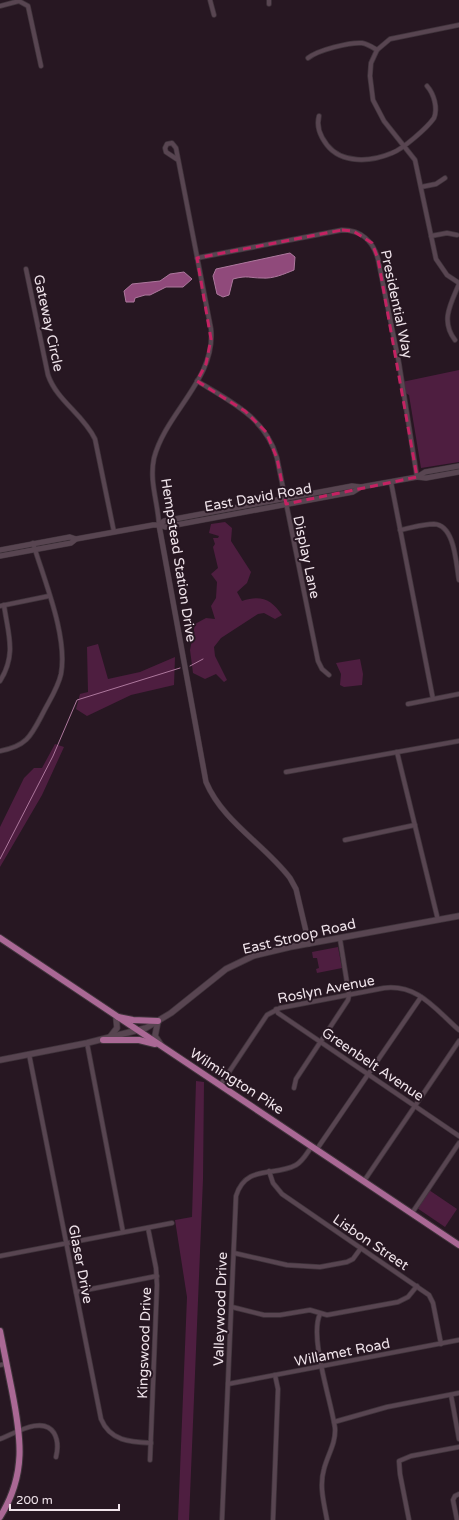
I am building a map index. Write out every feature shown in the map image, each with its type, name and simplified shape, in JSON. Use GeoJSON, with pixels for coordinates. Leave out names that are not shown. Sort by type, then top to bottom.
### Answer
{"type":"FeatureCollection","features":[{"type":"Feature","properties":{"kind":"main road","name":"East Stroop Road"},"geometry":{"type":"LineString","coordinates":[[0,1060],[103,1040],[136,1030],[158,1021],[226,969],[239,962],[262,954],[459,916]]}},
{"type":"Feature","properties":{"kind":"main road","name":"Wilmington Pike"},"geometry":{"type":"LineString","coordinates":[[0,938],[136,1030],[222,1084],[459,1245]]}},
{"type":"Feature","properties":{"kind":"main road"},"geometry":{"type":"LineString","coordinates":[[110,1037],[117,1028],[116,1016],[133,1020],[158,1021],[155,1036],[161,1046]]}},
{"type":"Feature","properties":{"kind":"main road"},"geometry":{"type":"LineString","coordinates":[[103,1040],[139,1040],[161,1046]]}},
{"type":"Feature","properties":{"kind":"main road"},"geometry":{"type":"LineString","coordinates":[[0,1331],[3,1365],[19,1431],[21,1453],[18,1472],[11,1496],[0,1517]]}},
{"type":"Feature","properties":{"kind":"street"},"geometry":{"type":"LineString","coordinates":[[210,0],[214,15]]}},
{"type":"Feature","properties":{"kind":"street"},"geometry":{"type":"LineString","coordinates":[[0,6],[19,1],[28,6],[41,66]]}},
{"type":"Feature","properties":{"kind":"street"},"geometry":{"type":"LineString","coordinates":[[455,340],[449,331],[447,318],[449,306],[459,284],[447,275],[439,265],[431,236],[415,160],[380,115],[373,100],[370,85],[370,68],[377,50],[386,42],[395,37],[459,26]]}},
{"type":"Feature","properties":{"kind":"street"},"geometry":{"type":"LineString","coordinates":[[308,58],[316,52],[359,43],[369,45],[377,50]]}},
{"type":"Feature","properties":{"kind":"street"},"geometry":{"type":"LineString","coordinates":[[319,116],[318,126],[322,138],[330,148],[346,158],[364,159],[388,154],[404,145],[432,122],[435,115],[432,93],[427,86]]}},
{"type":"Feature","properties":{"kind":"street","name":"Hempstead Station Drive"},"geometry":{"type":"LineString","coordinates":[[178,160],[212,339],[206,364],[162,437],[154,458],[152,484],[206,782],[214,798],[224,811],[290,878],[296,890],[309,944]]}},
{"type":"Feature","properties":{"kind":"street"},"geometry":{"type":"LineString","coordinates":[[421,187],[436,184],[445,178]]}},
{"type":"Feature","properties":{"kind":"street","name":"Presidential Way"},"geometry":{"type":"LineString","coordinates":[[197,258],[342,230],[359,233],[372,243],[378,259],[399,363],[417,477]]}},
{"type":"Feature","properties":{"kind":"street"},"geometry":{"type":"LineString","coordinates":[[431,236],[447,233],[457,235]]}},
{"type":"Feature","properties":{"kind":"street","name":"Gateway Circle"},"geometry":{"type":"LineString","coordinates":[[26,269],[48,375],[54,390],[89,428],[95,439],[114,532]]}},
{"type":"Feature","properties":{"kind":"street","name":"Display Lane"},"geometry":{"type":"LineString","coordinates":[[197,381],[245,411],[266,432],[276,454],[318,661],[322,669],[329,675]]}},
{"type":"Feature","properties":{"kind":"street","name":"East David Road"},"geometry":{"type":"LineString","coordinates":[[417,477],[425,472],[459,466]]}},
{"type":"Feature","properties":{"kind":"street","name":"East David Road"},"geometry":{"type":"LineString","coordinates":[[0,550],[71,543],[76,539],[114,532],[159,525],[165,527],[352,486],[361,487],[417,477],[426,478],[459,472]]}},
{"type":"Feature","properties":{"kind":"street"},"geometry":{"type":"LineString","coordinates":[[391,482],[433,699]]}},
{"type":"Feature","properties":{"kind":"street"},"geometry":{"type":"LineString","coordinates":[[400,530],[431,524],[445,528],[450,534],[459,580]]}},
{"type":"Feature","properties":{"kind":"street"},"geometry":{"type":"LineString","coordinates":[[0,751],[19,746],[28,739],[60,679],[62,667],[60,633],[34,546]]}},
{"type":"Feature","properties":{"kind":"street","name":"East David Road"},"geometry":{"type":"LineString","coordinates":[[0,556],[34,546]]}},
{"type":"Feature","properties":{"kind":"street"},"geometry":{"type":"LineString","coordinates":[[0,681],[8,669],[11,650],[2,605],[50,596]]}},
{"type":"Feature","properties":{"kind":"street"},"geometry":{"type":"LineString","coordinates":[[408,704],[459,694]]}},
{"type":"Feature","properties":{"kind":"street"},"geometry":{"type":"LineString","coordinates":[[286,772],[459,741]]}},
{"type":"Feature","properties":{"kind":"street"},"geometry":{"type":"LineString","coordinates":[[397,752],[438,920]]}},
{"type":"Feature","properties":{"kind":"street"},"geometry":{"type":"LineString","coordinates":[[345,840],[415,825]]}},
{"type":"Feature","properties":{"kind":"street"},"geometry":{"type":"LineString","coordinates":[[294,1088],[296,1079],[346,1005],[349,995],[340,939]]}},
{"type":"Feature","properties":{"kind":"street","name":"Roslyn Avenue"},"geometry":{"type":"LineString","coordinates":[[222,1084],[267,1015],[276,1009],[384,988],[399,987],[410,990],[421,997],[459,1030]]}},
{"type":"Feature","properties":{"kind":"street","name":"Valleywood Drive"},"geometry":{"type":"LineString","coordinates":[[222,1520],[238,1192],[247,1179],[257,1174],[298,1164],[315,1147],[421,997]]}},
{"type":"Feature","properties":{"kind":"street","name":"Greenbelt Avenue"},"geometry":{"type":"LineString","coordinates":[[276,1009],[278,1013],[459,1136]]}},
{"type":"Feature","properties":{"kind":"street"},"geometry":{"type":"LineString","coordinates":[[364,1181],[459,1041]]}},
{"type":"Feature","properties":{"kind":"street"},"geometry":{"type":"LineString","coordinates":[[87,1043],[123,1232]]}},
{"type":"Feature","properties":{"kind":"street","name":"Glaser Drive"},"geometry":{"type":"LineString","coordinates":[[29,1054],[103,1424],[111,1434],[122,1440],[151,1443]]}},
{"type":"Feature","properties":{"kind":"street"},"geometry":{"type":"LineString","coordinates":[[412,1213],[459,1143]]}},
{"type":"Feature","properties":{"kind":"street","name":"Lisbon Street"},"geometry":{"type":"LineString","coordinates":[[269,1171],[273,1183],[282,1194],[429,1295],[433,1303],[441,1344]]}},
{"type":"Feature","properties":{"kind":"street"},"geometry":{"type":"LineString","coordinates":[[0,1256],[172,1223]]}},
{"type":"Feature","properties":{"kind":"street","name":"Kingswood Drive"},"geometry":{"type":"LineString","coordinates":[[148,1228],[157,1276],[150,1460]]}},
{"type":"Feature","properties":{"kind":"street"},"geometry":{"type":"LineString","coordinates":[[234,1253],[287,1265],[320,1267],[350,1261],[361,1248]]}},
{"type":"Feature","properties":{"kind":"street"},"geometry":{"type":"LineString","coordinates":[[76,1292],[157,1276]]}},
{"type":"Feature","properties":{"kind":"street"},"geometry":{"type":"LineString","coordinates":[[232,1307],[272,1315],[310,1310],[327,1315],[398,1302],[408,1297],[417,1286]]}},
{"type":"Feature","properties":{"kind":"street"},"geometry":{"type":"LineString","coordinates":[[320,1314],[317,1321],[317,1342],[334,1422],[334,1440],[324,1469],[322,1483],[327,1520]]}},
{"type":"Feature","properties":{"kind":"street","name":"Willamet Road"},"geometry":{"type":"LineString","coordinates":[[228,1384],[459,1340]]}},
{"type":"Feature","properties":{"kind":"street"},"geometry":{"type":"LineString","coordinates":[[273,1520],[278,1389],[275,1376]]}},
{"type":"Feature","properties":{"kind":"street"},"geometry":{"type":"LineString","coordinates":[[334,1422],[387,1407],[459,1393]]}},
{"type":"Feature","properties":{"kind":"street"},"geometry":{"type":"LineString","coordinates":[[451,1395],[459,1439]]}},
{"type":"Feature","properties":{"kind":"street"},"geometry":{"type":"LineString","coordinates":[[0,1440],[19,1431],[40,1425],[49,1428],[54,1433],[57,1442],[56,1457]]}},
{"type":"Feature","properties":{"kind":"street"},"geometry":{"type":"LineString","coordinates":[[409,1520],[399,1461],[411,1456],[459,1447]]}},
{"type":"Feature","properties":{"kind":"street"},"geometry":{"type":"LineString","coordinates":[[457,1520],[453,1500],[455,1496],[459,1494]]}},
{"type":"Feature","properties":{"kind":"highlighted area"},"geometry":{"type":"Polygon","coordinates":[[[342,230],[353,231],[372,243],[378,259],[417,477],[286,504],[277,458],[266,432],[245,411],[197,381],[206,364],[211,339],[197,258],[342,230]]]}},
{"type":"Feature","properties":{"kind":"shaded area"},"geometry":{"type":"Polygon","coordinates":[[[290,253],[295,257],[294,270],[270,278],[245,277],[233,279],[229,295],[223,297],[217,294],[213,276],[216,269],[290,253]]]}},
{"type":"Feature","properties":{"kind":"shaded area"},"geometry":{"type":"Polygon","coordinates":[[[184,272],[192,279],[183,287],[166,287],[150,295],[135,298],[134,302],[126,302],[124,291],[132,284],[160,281],[170,274],[184,272]]]}},
{"type":"Feature","properties":{"kind":"shaded area"},"geometry":{"type":"Polygon","coordinates":[[[459,370],[459,462],[421,468],[409,395],[404,392],[402,382],[459,370]]]}},
{"type":"Feature","properties":{"kind":"shaded area"},"geometry":{"type":"Polygon","coordinates":[[[225,522],[232,528],[231,541],[251,572],[247,583],[237,592],[242,601],[255,598],[265,600],[274,605],[282,615],[275,619],[264,613],[258,614],[221,638],[214,647],[215,656],[227,680],[224,682],[216,674],[205,679],[193,673],[190,650],[195,624],[206,618],[215,619],[211,606],[216,598],[217,582],[211,574],[218,568],[213,547],[215,544],[213,538],[218,538],[219,536],[209,533],[211,524],[225,522]]]}},
{"type":"Feature","properties":{"kind":"shaded area"},"geometry":{"type":"Polygon","coordinates":[[[98,644],[108,679],[140,672],[175,657],[174,685],[131,695],[87,716],[76,709],[80,694],[88,692],[87,647],[98,644]]]}},
{"type":"Feature","properties":{"kind":"shaded area"},"geometry":{"type":"Polygon","coordinates":[[[360,659],[363,674],[362,685],[344,687],[340,685],[341,674],[336,663],[360,659]]]}},
{"type":"Feature","properties":{"kind":"shaded area"},"geometry":{"type":"Polygon","coordinates":[[[55,744],[64,747],[42,795],[0,867],[0,827],[24,778],[34,768],[42,768],[55,744]]]}},
{"type":"Feature","properties":{"kind":"shaded area"},"geometry":{"type":"Polygon","coordinates":[[[338,947],[342,968],[317,973],[316,969],[319,968],[317,958],[313,958],[312,952],[338,947]]]}},
{"type":"Feature","properties":{"kind":"shaded area"},"geometry":{"type":"Polygon","coordinates":[[[196,1081],[204,1082],[203,1179],[189,1520],[178,1520],[187,1297],[175,1220],[192,1217],[196,1081]]]}},
{"type":"Feature","properties":{"kind":"shaded area"},"geometry":{"type":"Polygon","coordinates":[[[429,1190],[457,1209],[445,1227],[417,1208],[429,1190]]]}},
{"type":"Feature","properties":{"kind":"waterway"},"geometry":{"type":"LineString","coordinates":[[190,666],[203,659]]}},
{"type":"Feature","properties":{"kind":"waterway"},"geometry":{"type":"LineString","coordinates":[[0,859],[53,756],[77,700],[180,668]]}}]}
